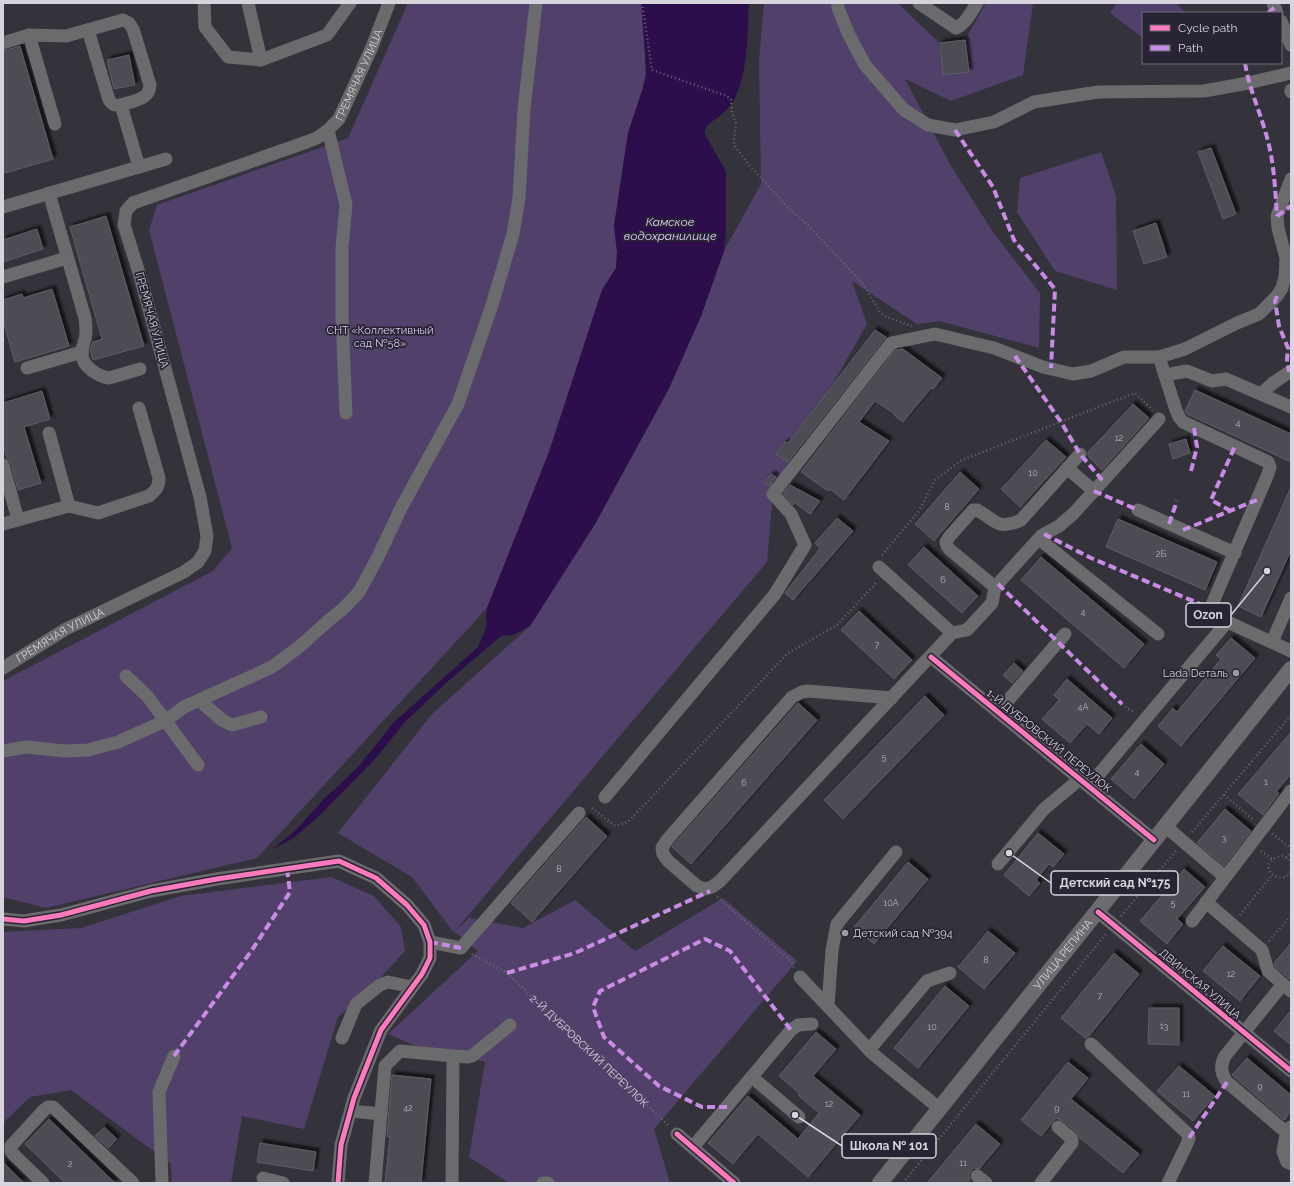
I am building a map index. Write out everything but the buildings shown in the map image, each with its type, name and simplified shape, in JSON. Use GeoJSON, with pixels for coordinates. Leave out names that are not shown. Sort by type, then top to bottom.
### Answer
{"type":"FeatureCollection","features":[{"type":"Feature","properties":{"kind":"main road","name":"УЛИЦА РЕПИНА"},"geometry":{"type":"LineString","coordinates":[[880,1183],[1291,669]]}},
{"type":"Feature","properties":{"kind":"street"},"geometry":{"type":"LineString","coordinates":[[204,3],[205,27],[228,57],[261,60],[327,35],[350,3]]}},
{"type":"Feature","properties":{"kind":"street"},"geometry":{"type":"LineString","coordinates":[[248,3],[261,60]]}},
{"type":"Feature","properties":{"kind":"street","name":"ГРЕМЯЧАЯ УЛИЦА"},"geometry":{"type":"LineString","coordinates":[[3,668],[66,629],[184,572],[198,562],[205,551],[207,536],[200,497],[140,276],[124,225],[126,211],[133,203],[301,144],[317,138],[328,130],[339,119],[372,47],[389,3]]}},
{"type":"Feature","properties":{"kind":"street"},"geometry":{"type":"LineString","coordinates":[[3,751],[27,747],[88,750],[118,742],[165,721],[184,707],[272,667],[300,647],[344,608],[359,592],[378,557],[401,508],[458,404],[492,305],[513,234],[519,198],[524,109],[536,3]]}},
{"type":"Feature","properties":{"kind":"street"},"geometry":{"type":"LineString","coordinates":[[838,3],[838,8],[849,35],[865,65],[904,110],[928,125],[955,130],[994,122],[1034,102],[1098,92],[1204,91],[1291,73]]}},
{"type":"Feature","properties":{"kind":"street"},"geometry":{"type":"LineString","coordinates":[[919,3],[956,28],[960,27],[977,3]]}},
{"type":"Feature","properties":{"kind":"street"},"geometry":{"type":"LineString","coordinates":[[1273,3],[1278,12]]}},
{"type":"Feature","properties":{"kind":"street"},"geometry":{"type":"LineString","coordinates":[[3,43],[29,35],[66,36],[123,20],[129,23],[133,29],[150,85],[148,94],[143,98],[121,105],[116,106],[112,104],[109,100],[88,30]]}},
{"type":"Feature","properties":{"kind":"street"},"geometry":{"type":"LineString","coordinates":[[1282,24],[1291,46]]}},
{"type":"Feature","properties":{"kind":"street"},"geometry":{"type":"LineString","coordinates":[[29,35],[55,124]]}},
{"type":"Feature","properties":{"kind":"street"},"geometry":{"type":"LineString","coordinates":[[121,105],[139,167]]}},
{"type":"Feature","properties":{"kind":"street"},"geometry":{"type":"LineString","coordinates":[[328,130],[346,205],[342,247],[342,318],[346,413]]}},
{"type":"Feature","properties":{"kind":"street"},"geometry":{"type":"LineString","coordinates":[[3,207],[166,159]]}},
{"type":"Feature","properties":{"kind":"street"},"geometry":{"type":"LineString","coordinates":[[605,797],[775,594],[805,545],[791,514],[774,494],[892,343],[934,334],[994,348],[1043,367],[1072,374],[1091,371],[1124,357],[1159,357],[1185,349],[1237,323],[1259,314],[1277,296],[1282,288],[1285,277],[1286,258],[1278,228],[1277,216],[1291,179]]}},
{"type":"Feature","properties":{"kind":"street"},"geometry":{"type":"LineString","coordinates":[[48,193],[87,326],[82,352],[87,366],[109,378],[140,369]]}},
{"type":"Feature","properties":{"kind":"street"},"geometry":{"type":"LineString","coordinates":[[3,277],[67,258]]}},
{"type":"Feature","properties":{"kind":"street"},"geometry":{"type":"LineString","coordinates":[[28,368],[82,352]]}},
{"type":"Feature","properties":{"kind":"street"},"geometry":{"type":"LineString","coordinates":[[1159,357],[1176,410],[1183,422],[1268,462],[1270,467],[1268,474],[1213,602],[1212,609],[1215,614],[1227,622],[1291,651]]}},
{"type":"Feature","properties":{"kind":"street"},"geometry":{"type":"LineString","coordinates":[[1165,375],[1187,371],[1212,381],[1226,379],[1291,407]]}},
{"type":"Feature","properties":{"kind":"street"},"geometry":{"type":"LineString","coordinates":[[1261,394],[1273,383],[1291,371]]}},
{"type":"Feature","properties":{"kind":"street"},"geometry":{"type":"LineString","coordinates":[[3,524],[69,506],[98,513],[149,496],[156,491],[159,484],[159,478],[139,408]]}},
{"type":"Feature","properties":{"kind":"street"},"geometry":{"type":"LineString","coordinates":[[892,698],[808,692],[802,692],[792,697],[667,840],[662,848],[663,854],[668,861],[697,886],[705,889],[712,887],[720,881],[892,698],[952,633],[967,630],[972,625],[992,603],[995,587],[1041,536],[1059,526],[1073,514],[1158,416]]}},
{"type":"Feature","properties":{"kind":"street"},"geometry":{"type":"LineString","coordinates":[[49,433],[69,506]]}},
{"type":"Feature","properties":{"kind":"street"},"geometry":{"type":"LineString","coordinates":[[995,587],[949,549],[946,542],[973,510],[977,510],[996,523],[1003,525],[1021,520],[1080,454]]}},
{"type":"Feature","properties":{"kind":"street"},"geometry":{"type":"LineString","coordinates":[[3,465],[18,520]]}},
{"type":"Feature","properties":{"kind":"street"},"geometry":{"type":"LineString","coordinates":[[1066,468],[1094,491]]}},
{"type":"Feature","properties":{"kind":"street"},"geometry":{"type":"LineString","coordinates":[[1138,510],[1234,552]]}},
{"type":"Feature","properties":{"kind":"street"},"geometry":{"type":"LineString","coordinates":[[1039,539],[1158,634]]}},
{"type":"Feature","properties":{"kind":"street"},"geometry":{"type":"LineString","coordinates":[[879,567],[952,633]]}},
{"type":"Feature","properties":{"kind":"street"},"geometry":{"type":"LineString","coordinates":[[1272,642],[1291,598]]}},
{"type":"Feature","properties":{"kind":"street"},"geometry":{"type":"LineString","coordinates":[[998,864],[1044,809],[1084,782],[1227,622]]}},
{"type":"Feature","properties":{"kind":"street"},"geometry":{"type":"LineString","coordinates":[[998,712],[1065,634]]}},
{"type":"Feature","properties":{"kind":"street","name":"1-Й ДУБРОВСКИЙ ПЕРЕУЛОК"},"geometry":{"type":"LineString","coordinates":[[930,657],[1154,840]]}},
{"type":"Feature","properties":{"kind":"street"},"geometry":{"type":"LineString","coordinates":[[126,676],[148,697],[198,765]]}},
{"type":"Feature","properties":{"kind":"street"},"geometry":{"type":"LineString","coordinates":[[199,700],[222,720],[232,725],[261,717]]}},
{"type":"Feature","properties":{"kind":"street"},"geometry":{"type":"LineString","coordinates":[[1192,921],[1291,791]]}},
{"type":"Feature","properties":{"kind":"street"},"geometry":{"type":"LineString","coordinates":[[430,942],[461,948],[579,813]]}},
{"type":"Feature","properties":{"kind":"street"},"geometry":{"type":"LineString","coordinates":[[1166,826],[1225,877]]}},
{"type":"Feature","properties":{"kind":"street"},"geometry":{"type":"LineString","coordinates":[[828,1006],[832,950],[837,924],[896,852]]}},
{"type":"Feature","properties":{"kind":"street"},"geometry":{"type":"LineString","coordinates":[[3,919],[24,921],[61,915],[151,891],[217,879],[339,862],[376,878],[407,905],[424,925],[430,942],[430,958],[422,974],[381,1030],[354,1098],[341,1145],[338,1183]]}},
{"type":"Feature","properties":{"kind":"street"},"geometry":{"type":"LineString","coordinates":[[1206,902],[1262,950],[1268,971],[1287,988],[1244,1033],[1222,1061],[1221,1066],[1223,1077],[1227,1082],[1281,1128],[1289,1129],[1284,1152],[1287,1162],[1291,1164]]}},
{"type":"Feature","properties":{"kind":"street","name":"ДВИНСКАЯ УЛИЦА"},"geometry":{"type":"LineString","coordinates":[[1098,912],[1291,1071]]}},
{"type":"Feature","properties":{"kind":"street"},"geometry":{"type":"LineString","coordinates":[[869,1050],[927,981],[950,973]]}},
{"type":"Feature","properties":{"kind":"street"},"geometry":{"type":"LineString","coordinates":[[800,977],[869,1050],[940,1109]]}},
{"type":"Feature","properties":{"kind":"street"},"geometry":{"type":"LineString","coordinates":[[342,1038],[356,1004],[380,985],[388,982],[412,987]]}},
{"type":"Feature","properties":{"kind":"street"},"geometry":{"type":"LineString","coordinates":[[375,1183],[385,1066],[400,1051],[453,1056],[472,1056],[510,1024]]}},
{"type":"Feature","properties":{"kind":"street"},"geometry":{"type":"LineString","coordinates":[[693,1147],[794,1027],[798,1025],[812,1024]]}},
{"type":"Feature","properties":{"kind":"street"},"geometry":{"type":"LineString","coordinates":[[1091,1044],[1188,1134],[1187,1144],[1168,1183]]}},
{"type":"Feature","properties":{"kind":"street"},"geometry":{"type":"LineString","coordinates":[[162,1183],[159,1092],[174,1056]]}},
{"type":"Feature","properties":{"kind":"street"},"geometry":{"type":"LineString","coordinates":[[452,1183],[453,1056]]}},
{"type":"Feature","properties":{"kind":"street"},"geometry":{"type":"LineString","coordinates":[[752,1077],[799,1118]]}},
{"type":"Feature","properties":{"kind":"street"},"geometry":{"type":"LineString","coordinates":[[43,1183],[14,1155],[10,1146],[44,1110],[48,1107],[53,1107],[133,1183]]}},
{"type":"Feature","properties":{"kind":"street"},"geometry":{"type":"LineString","coordinates":[[351,1111],[381,1114]]}},
{"type":"Feature","properties":{"kind":"street"},"geometry":{"type":"LineString","coordinates":[[1041,1183],[1072,1143],[1072,1139],[1058,1127]]}},
{"type":"Feature","properties":{"kind":"street"},"geometry":{"type":"LineString","coordinates":[[677,1134],[734,1183]]}},
{"type":"Feature","properties":{"kind":"street"},"geometry":{"type":"LineString","coordinates":[[263,1178],[284,1183]]}},
{"type":"Feature","properties":{"kind":"street"},"geometry":{"type":"LineString","coordinates":[[543,1183],[548,1183]]}},
{"type":"Feature","properties":{"kind":"path"},"geometry":{"type":"LineString","coordinates":[[642,3],[652,70],[727,96],[731,100],[732,112],[736,124],[734,145],[749,165],[791,211],[800,217],[863,284],[884,316],[913,326]]}},
{"type":"Feature","properties":{"kind":"path"},"geometry":{"type":"LineString","coordinates":[[579,813],[590,807],[615,826],[628,822],[788,654],[836,625],[876,583],[881,556],[919,511],[935,480],[962,460],[1135,393],[1158,416]]}},
{"type":"Feature","properties":{"kind":"path"},"geometry":{"type":"LineString","coordinates":[[903,1183],[1114,925],[1291,715]]}},
{"type":"Feature","properties":{"kind":"path"},"geometry":{"type":"LineString","coordinates":[[1286,858],[1291,852]]}},
{"type":"Feature","properties":{"kind":"path"},"geometry":{"type":"LineString","coordinates":[[1291,864],[1290,860],[1277,856],[1268,865],[1269,871],[1272,875],[1280,878],[1286,877],[1291,872]]}},
{"type":"Feature","properties":{"kind":"path"},"geometry":{"type":"LineString","coordinates":[[1232,925],[1272,875]]}},
{"type":"Feature","properties":{"kind":"path"},"geometry":{"type":"LineString","coordinates":[[709,888],[710,891],[791,961],[800,977]]}},
{"type":"Feature","properties":{"kind":"path"},"geometry":{"type":"LineString","coordinates":[[1262,950],[1291,916]]}},
{"type":"Feature","properties":{"kind":"green space","name":"СНТ «Коллективный сад №58»"},"geometry":{"type":"Polygon","coordinates":[[[408,3],[641,3],[642,9],[646,74],[628,133],[614,226],[617,252],[616,268],[602,290],[549,452],[487,608],[257,858],[46,908],[3,897],[3,681],[213,571],[232,548],[149,230],[157,205],[348,138],[408,3]]]}},
{"type":"Feature","properties":{"kind":"green space"},"geometry":{"type":"Polygon","coordinates":[[[764,3],[898,3],[939,43],[944,75],[969,71],[965,40],[986,3],[1033,3],[1023,75],[951,101],[905,79],[951,166],[993,232],[1040,293],[1039,348],[940,321],[917,324],[852,281],[867,324],[790,459],[773,493],[767,562],[455,931],[469,918],[523,928],[575,900],[635,951],[723,898],[797,961],[654,1129],[670,1183],[509,1183],[469,1157],[485,1062],[413,1045],[388,1034],[478,951],[455,932],[454,933],[412,877],[338,833],[432,714],[530,626],[595,524],[669,389],[701,316],[724,251],[761,184],[759,60],[764,3]]]}},
{"type":"Feature","properties":{"kind":"green space"},"geometry":{"type":"Polygon","coordinates":[[[1117,3],[1176,3],[1185,12],[1142,12],[1142,37],[1110,13],[1117,3]]]}},
{"type":"Feature","properties":{"kind":"green space"},"geometry":{"type":"Polygon","coordinates":[[[1101,152],[1116,196],[1117,290],[1055,271],[1017,212],[1020,178],[1101,152]]]}},
{"type":"Feature","properties":{"kind":"green space"},"geometry":{"type":"Polygon","coordinates":[[[331,877],[374,896],[401,927],[405,951],[373,986],[338,1017],[304,1129],[242,1116],[231,1183],[172,1183],[171,1164],[71,1090],[30,1097],[3,1123],[3,932],[81,928],[181,896],[331,877]]]}},
{"type":"Feature","properties":{"kind":"water","name":"Камское водохранилище"},"geometry":{"type":"Polygon","coordinates":[[[641,3],[749,3],[745,65],[739,89],[730,106],[710,123],[705,130],[705,134],[726,172],[726,232],[724,251],[701,316],[669,388],[595,524],[530,626],[513,635],[501,636],[446,683],[404,723],[376,758],[320,815],[294,838],[273,849],[297,829],[322,801],[359,766],[393,723],[478,647],[487,625],[487,608],[549,452],[602,290],[616,268],[617,252],[614,226],[628,133],[643,88],[646,74],[641,3]]]}},
{"type":"Feature","properties":{"kind":"marked path"},"geometry":{"type":"LineString","coordinates":[[1269,12],[1275,7]]}},
{"type":"Feature","properties":{"kind":"marked path"},"geometry":{"type":"LineString","coordinates":[[1245,64],[1249,81],[1269,144],[1274,174],[1277,216]]}},
{"type":"Feature","properties":{"kind":"marked path"},"geometry":{"type":"LineString","coordinates":[[955,130],[993,187],[1014,240],[1055,289],[1051,368]]}},
{"type":"Feature","properties":{"kind":"marked path"},"geometry":{"type":"LineString","coordinates":[[1277,216],[1291,206]]}},
{"type":"Feature","properties":{"kind":"marked path"},"geometry":{"type":"LineString","coordinates":[[1277,296],[1275,301],[1279,326],[1288,348],[1287,360],[1289,372]]}},
{"type":"Feature","properties":{"kind":"marked path"},"geometry":{"type":"LineString","coordinates":[[1015,356],[1061,422],[1080,454],[1103,481]]}},
{"type":"Feature","properties":{"kind":"marked path"},"geometry":{"type":"LineString","coordinates":[[1191,471],[1197,447],[1194,428]]}},
{"type":"Feature","properties":{"kind":"marked path"},"geometry":{"type":"LineString","coordinates":[[1231,511],[1211,500],[1235,446]]}},
{"type":"Feature","properties":{"kind":"marked path"},"geometry":{"type":"LineString","coordinates":[[1094,491],[1138,510]]}},
{"type":"Feature","properties":{"kind":"marked path"},"geometry":{"type":"LineString","coordinates":[[1183,530],[1257,500]]}},
{"type":"Feature","properties":{"kind":"marked path"},"geometry":{"type":"LineString","coordinates":[[1169,524],[1177,501]]}},
{"type":"Feature","properties":{"kind":"marked path"},"geometry":{"type":"LineString","coordinates":[[1044,534],[1091,558],[1212,609]]}},
{"type":"Feature","properties":{"kind":"marked path"},"geometry":{"type":"LineString","coordinates":[[998,584],[1122,704]]}},
{"type":"Feature","properties":{"kind":"marked path"},"geometry":{"type":"LineString","coordinates":[[174,1056],[252,950],[290,892],[287,869]]}},
{"type":"Feature","properties":{"kind":"marked path"},"geometry":{"type":"LineString","coordinates":[[507,973],[575,953],[710,891]]}},
{"type":"Feature","properties":{"kind":"marked path"},"geometry":{"type":"LineString","coordinates":[[727,1107],[702,1107],[659,1086],[604,1037],[593,1007],[600,991],[705,939],[730,951],[791,1030]]}},
{"type":"Feature","properties":{"kind":"marked path"},"geometry":{"type":"LineString","coordinates":[[430,942],[461,948]]}},
{"type":"Feature","properties":{"kind":"marked path"},"geometry":{"type":"LineString","coordinates":[[1189,1138],[1227,1082]]}},
{"type":"Feature","properties":{"kind":"cycle path"},"geometry":{"type":"LineString","coordinates":[[931,657],[1154,840]]}},
{"type":"Feature","properties":{"kind":"cycle path"},"geometry":{"type":"LineString","coordinates":[[3,919],[24,921],[61,915],[151,891],[217,879],[339,861],[376,878],[407,905],[424,925],[430,942],[430,958],[422,974],[381,1030],[354,1098],[341,1145],[338,1183]]}},
{"type":"Feature","properties":{"kind":"cycle path"},"geometry":{"type":"LineString","coordinates":[[1098,912],[1291,1071]]}},
{"type":"Feature","properties":{"kind":"cycle path"},"geometry":{"type":"LineString","coordinates":[[677,1134],[734,1183]]}},
{"type":"Feature","properties":{"kind":"place","name":"Ozon"},"geometry":{"type":"Point","coordinates":[1267,571]}},
{"type":"Feature","properties":{"kind":"place","name":"Lada Dеталь"},"geometry":{"type":"Point","coordinates":[1236,673]}},
{"type":"Feature","properties":{"kind":"place","name":"Детский сад №175"},"geometry":{"type":"Point","coordinates":[1009,853]}},
{"type":"Feature","properties":{"kind":"place","name":"Детский сад №394"},"geometry":{"type":"Point","coordinates":[845,933]}},
{"type":"Feature","properties":{"kind":"place","name":"Школа № 101"},"geometry":{"type":"Point","coordinates":[795,1115]}}]}
